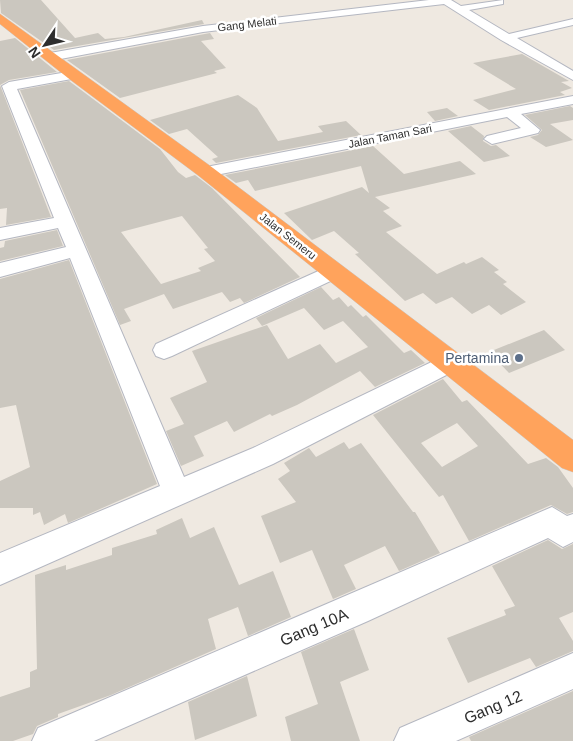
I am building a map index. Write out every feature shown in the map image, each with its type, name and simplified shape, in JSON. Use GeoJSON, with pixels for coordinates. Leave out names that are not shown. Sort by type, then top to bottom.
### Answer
{"type":"FeatureCollection","features":[{"type":"Feature","properties":{"kind":"highway","name":"Jalan Semeru"},"geometry":{"type":"LineString","coordinates":[[0,18],[73,75],[206,172],[573,458]]}},
{"type":"Feature","properties":{"kind":"street"},"geometry":{"type":"LineString","coordinates":[[445,0],[506,38],[573,76]]}},
{"type":"Feature","properties":{"kind":"street","name":"Gang Melati"},"geometry":{"type":"LineString","coordinates":[[37,65],[203,29],[445,0]]}},
{"type":"Feature","properties":{"kind":"street"},"geometry":{"type":"LineString","coordinates":[[459,9],[499,2]]}},
{"type":"Feature","properties":{"kind":"street"},"geometry":{"type":"LineString","coordinates":[[506,38],[573,22]]}},
{"type":"Feature","properties":{"kind":"street"},"geometry":{"type":"LineString","coordinates":[[73,75],[10,86],[177,492]]}},
{"type":"Feature","properties":{"kind":"street","name":"Jalan Taman Sari"},"geometry":{"type":"LineString","coordinates":[[206,172],[573,100]]}},
{"type":"Feature","properties":{"kind":"street"},"geometry":{"type":"LineString","coordinates":[[492,139],[533,130],[509,112]]}},
{"type":"Feature","properties":{"kind":"street"},"geometry":{"type":"LineString","coordinates":[[0,234],[65,221]]}},
{"type":"Feature","properties":{"kind":"street"},"geometry":{"type":"LineString","coordinates":[[0,270],[77,250]]}},
{"type":"Feature","properties":{"kind":"street"},"geometry":{"type":"LineString","coordinates":[[164,350],[334,271]]}},
{"type":"Feature","properties":{"kind":"street"},"geometry":{"type":"LineString","coordinates":[[0,569],[263,456],[450,363]]}},
{"type":"Feature","properties":{"kind":"street","name":"Gang 10A"},"geometry":{"type":"LineString","coordinates":[[51,741],[552,521],[563,532],[573,528]]}},
{"type":"Feature","properties":{"kind":"street","name":"Gang 12"},"geometry":{"type":"LineString","coordinates":[[413,741],[573,671]]}},
{"type":"Feature","properties":{"kind":"building"},"geometry":{"type":"Polygon","coordinates":[[[0,0],[41,0],[75,38],[98,33],[105,39],[124,37],[202,20],[204,24],[54,50],[1,13],[0,0]]]}},
{"type":"Feature","properties":{"kind":"building"},"geometry":{"type":"Polygon","coordinates":[[[210,33],[214,39],[201,41],[226,68],[214,71],[217,73],[120,98],[67,60],[210,33]]]}},
{"type":"Feature","properties":{"kind":"building"},"geometry":{"type":"Polygon","coordinates":[[[15,38],[57,72],[9,80],[0,85],[0,41],[15,38]]]}},
{"type":"Feature","properties":{"kind":"building"},"geometry":{"type":"Polygon","coordinates":[[[522,54],[569,81],[561,82],[572,88],[560,92],[565,95],[489,110],[473,100],[516,89],[473,63],[522,54]]]}},
{"type":"Feature","properties":{"kind":"building"},"geometry":{"type":"Polygon","coordinates":[[[69,81],[160,149],[178,172],[186,178],[195,175],[212,188],[300,277],[244,303],[240,298],[230,302],[222,292],[173,309],[164,294],[124,309],[131,321],[120,325],[20,90],[69,81]],[[182,216],[121,232],[161,284],[201,271],[198,268],[215,261],[204,249],[208,248],[182,216]]]}},
{"type":"Feature","properties":{"kind":"building"},"geometry":{"type":"Polygon","coordinates":[[[0,85],[51,217],[6,225],[7,208],[0,209],[0,85]]]}},
{"type":"Feature","properties":{"kind":"building"},"geometry":{"type":"Polygon","coordinates":[[[238,95],[257,108],[278,141],[323,132],[318,126],[346,121],[361,135],[216,163],[212,159],[218,157],[187,129],[169,134],[150,120],[238,95]]]}},
{"type":"Feature","properties":{"kind":"building"},"geometry":{"type":"Polygon","coordinates":[[[570,106],[573,108],[573,120],[550,124],[573,140],[546,147],[530,137],[538,135],[542,130],[525,115],[570,106]]]}},
{"type":"Feature","properties":{"kind":"building"},"geometry":{"type":"Polygon","coordinates":[[[447,108],[458,116],[435,121],[427,112],[447,108]]]}},
{"type":"Feature","properties":{"kind":"building"},"geometry":{"type":"Polygon","coordinates":[[[471,126],[484,136],[483,141],[491,146],[496,145],[510,156],[484,162],[448,131],[471,126]]]}},
{"type":"Feature","properties":{"kind":"building"},"geometry":{"type":"Polygon","coordinates":[[[373,146],[404,174],[460,161],[476,174],[375,197],[390,208],[383,211],[402,226],[386,232],[437,274],[464,262],[466,264],[482,257],[499,270],[494,272],[507,282],[503,284],[526,302],[501,315],[489,305],[472,314],[452,297],[436,304],[423,293],[405,301],[355,254],[359,253],[334,231],[312,240],[284,213],[362,187],[369,193],[361,166],[255,191],[248,180],[236,183],[225,175],[373,146]]]}},
{"type":"Feature","properties":{"kind":"building"},"geometry":{"type":"Polygon","coordinates":[[[57,230],[63,246],[0,261],[0,248],[4,247],[5,241],[57,230]]]}},
{"type":"Feature","properties":{"kind":"building"},"geometry":{"type":"Polygon","coordinates":[[[69,260],[157,484],[68,523],[65,514],[44,525],[40,512],[33,515],[33,508],[0,508],[0,481],[30,467],[16,405],[0,408],[0,279],[69,260]]]}},
{"type":"Feature","properties":{"kind":"building"},"geometry":{"type":"Polygon","coordinates":[[[321,287],[333,300],[339,297],[348,307],[351,305],[363,317],[366,315],[404,353],[411,350],[425,363],[375,387],[360,371],[297,405],[272,416],[270,414],[234,432],[227,421],[194,436],[204,456],[181,466],[166,431],[184,424],[170,398],[207,382],[192,351],[267,325],[288,359],[320,344],[336,363],[368,347],[343,321],[324,330],[304,308],[262,326],[256,318],[321,287]]]}},
{"type":"Feature","properties":{"kind":"building"},"geometry":{"type":"Polygon","coordinates":[[[544,330],[565,350],[509,373],[489,352],[544,330]]]}},
{"type":"Feature","properties":{"kind":"building"},"geometry":{"type":"Polygon","coordinates":[[[443,379],[462,402],[467,400],[528,464],[546,458],[558,467],[573,488],[573,512],[567,514],[551,505],[469,541],[443,495],[439,497],[373,415],[443,379]],[[457,423],[421,443],[442,467],[478,446],[457,423]]]}},
{"type":"Feature","properties":{"kind":"building"},"geometry":{"type":"Polygon","coordinates":[[[344,442],[349,449],[361,443],[413,512],[415,512],[440,553],[399,571],[385,546],[344,565],[356,589],[333,599],[312,550],[280,563],[261,516],[296,502],[278,479],[290,471],[284,463],[309,448],[316,457],[344,442]]]}},
{"type":"Feature","properties":{"kind":"building"},"geometry":{"type":"Polygon","coordinates":[[[182,518],[190,538],[214,527],[239,585],[273,571],[291,617],[248,636],[238,607],[208,619],[216,649],[111,695],[58,714],[58,717],[37,726],[33,734],[13,741],[0,741],[0,697],[30,687],[30,672],[37,669],[35,575],[66,565],[66,570],[112,555],[112,548],[157,534],[156,530],[182,518]]]}},
{"type":"Feature","properties":{"kind":"building"},"geometry":{"type":"Polygon","coordinates":[[[548,540],[562,549],[573,544],[573,612],[559,618],[573,641],[573,651],[536,667],[530,658],[468,683],[447,638],[506,615],[504,610],[515,606],[492,566],[548,540]]]}},
{"type":"Feature","properties":{"kind":"building"},"geometry":{"type":"Polygon","coordinates":[[[354,629],[369,670],[340,682],[360,741],[291,741],[285,717],[318,704],[301,652],[354,629]]]}},
{"type":"Feature","properties":{"kind":"building"},"geometry":{"type":"Polygon","coordinates":[[[247,676],[257,716],[195,740],[188,702],[247,676]]]}},
{"type":"Feature","properties":{"kind":"building"},"geometry":{"type":"Polygon","coordinates":[[[573,691],[573,741],[471,741],[469,737],[573,691]]]}},
{"type":"Feature","properties":{"kind":"place","name":"Pertamina"},"geometry":{"type":"Point","coordinates":[519,358]}}]}
